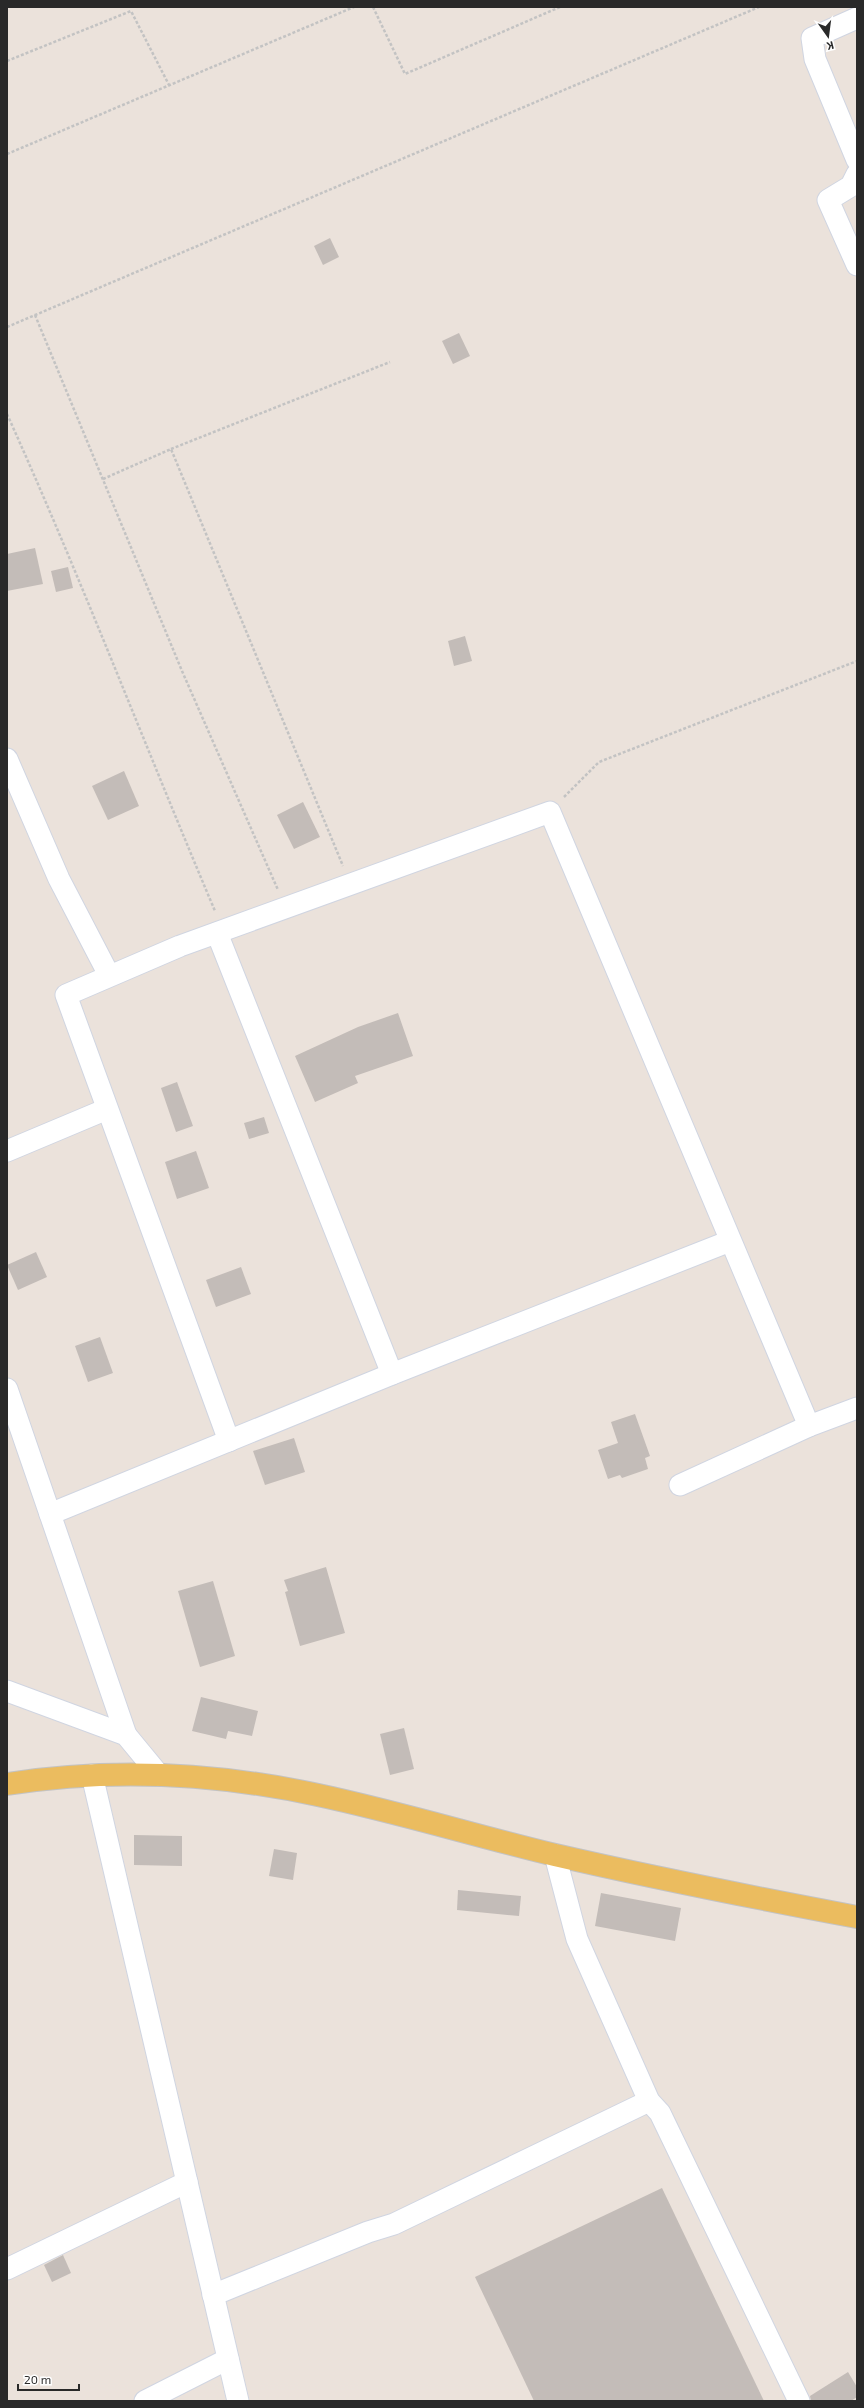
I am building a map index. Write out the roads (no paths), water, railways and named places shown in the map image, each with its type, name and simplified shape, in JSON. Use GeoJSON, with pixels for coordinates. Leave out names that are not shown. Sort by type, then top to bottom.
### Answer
{"type":"FeatureCollection","features":[{"type":"Feature","properties":{"kind":"main road"},"geometry":{"type":"LineString","coordinates":[[7,1784],[92,1775],[159,1775],[254,1783],[319,1795],[555,1855],[857,1917]]}},
{"type":"Feature","properties":{"kind":"street"},"geometry":{"type":"LineString","coordinates":[[857,18],[812,38],[815,59],[857,160]]}},
{"type":"Feature","properties":{"kind":"street"},"geometry":{"type":"LineString","coordinates":[[857,174],[851,186],[828,200],[857,265]]}},
{"type":"Feature","properties":{"kind":"street"},"geometry":{"type":"LineString","coordinates":[[7,759],[59,879],[109,975]]}},
{"type":"Feature","properties":{"kind":"street"},"geometry":{"type":"LineString","coordinates":[[229,1441],[66,995],[109,975],[220,932],[550,812],[809,1426]]}},
{"type":"Feature","properties":{"kind":"street"},"geometry":{"type":"LineString","coordinates":[[220,932],[392,1374]]}},
{"type":"Feature","properties":{"kind":"street"},"geometry":{"type":"LineString","coordinates":[[7,1151],[107,1109]]}},
{"type":"Feature","properties":{"kind":"street"},"geometry":{"type":"LineString","coordinates":[[50,1514],[392,1374],[730,1240]]}},
{"type":"Feature","properties":{"kind":"street"},"geometry":{"type":"LineString","coordinates":[[7,1389],[126,1735],[159,1775]]}},
{"type":"Feature","properties":{"kind":"street"},"geometry":{"type":"LineString","coordinates":[[680,1485],[809,1426],[857,1408]]}},
{"type":"Feature","properties":{"kind":"street"},"geometry":{"type":"LineString","coordinates":[[7,1691],[126,1735]]}},
{"type":"Feature","properties":{"kind":"street"},"geometry":{"type":"LineString","coordinates":[[92,1775],[238,2401]]}},
{"type":"Feature","properties":{"kind":"street"},"geometry":{"type":"LineString","coordinates":[[555,1855],[577,1939],[649,2101],[660,2113],[799,2401]]}},
{"type":"Feature","properties":{"kind":"street"},"geometry":{"type":"LineString","coordinates":[[213,2295],[368,2232],[394,2224],[649,2101]]}},
{"type":"Feature","properties":{"kind":"street"},"geometry":{"type":"LineString","coordinates":[[7,2270],[187,2182]]}},
{"type":"Feature","properties":{"kind":"street"},"geometry":{"type":"LineString","coordinates":[[145,2401],[228,2359]]}}]}
